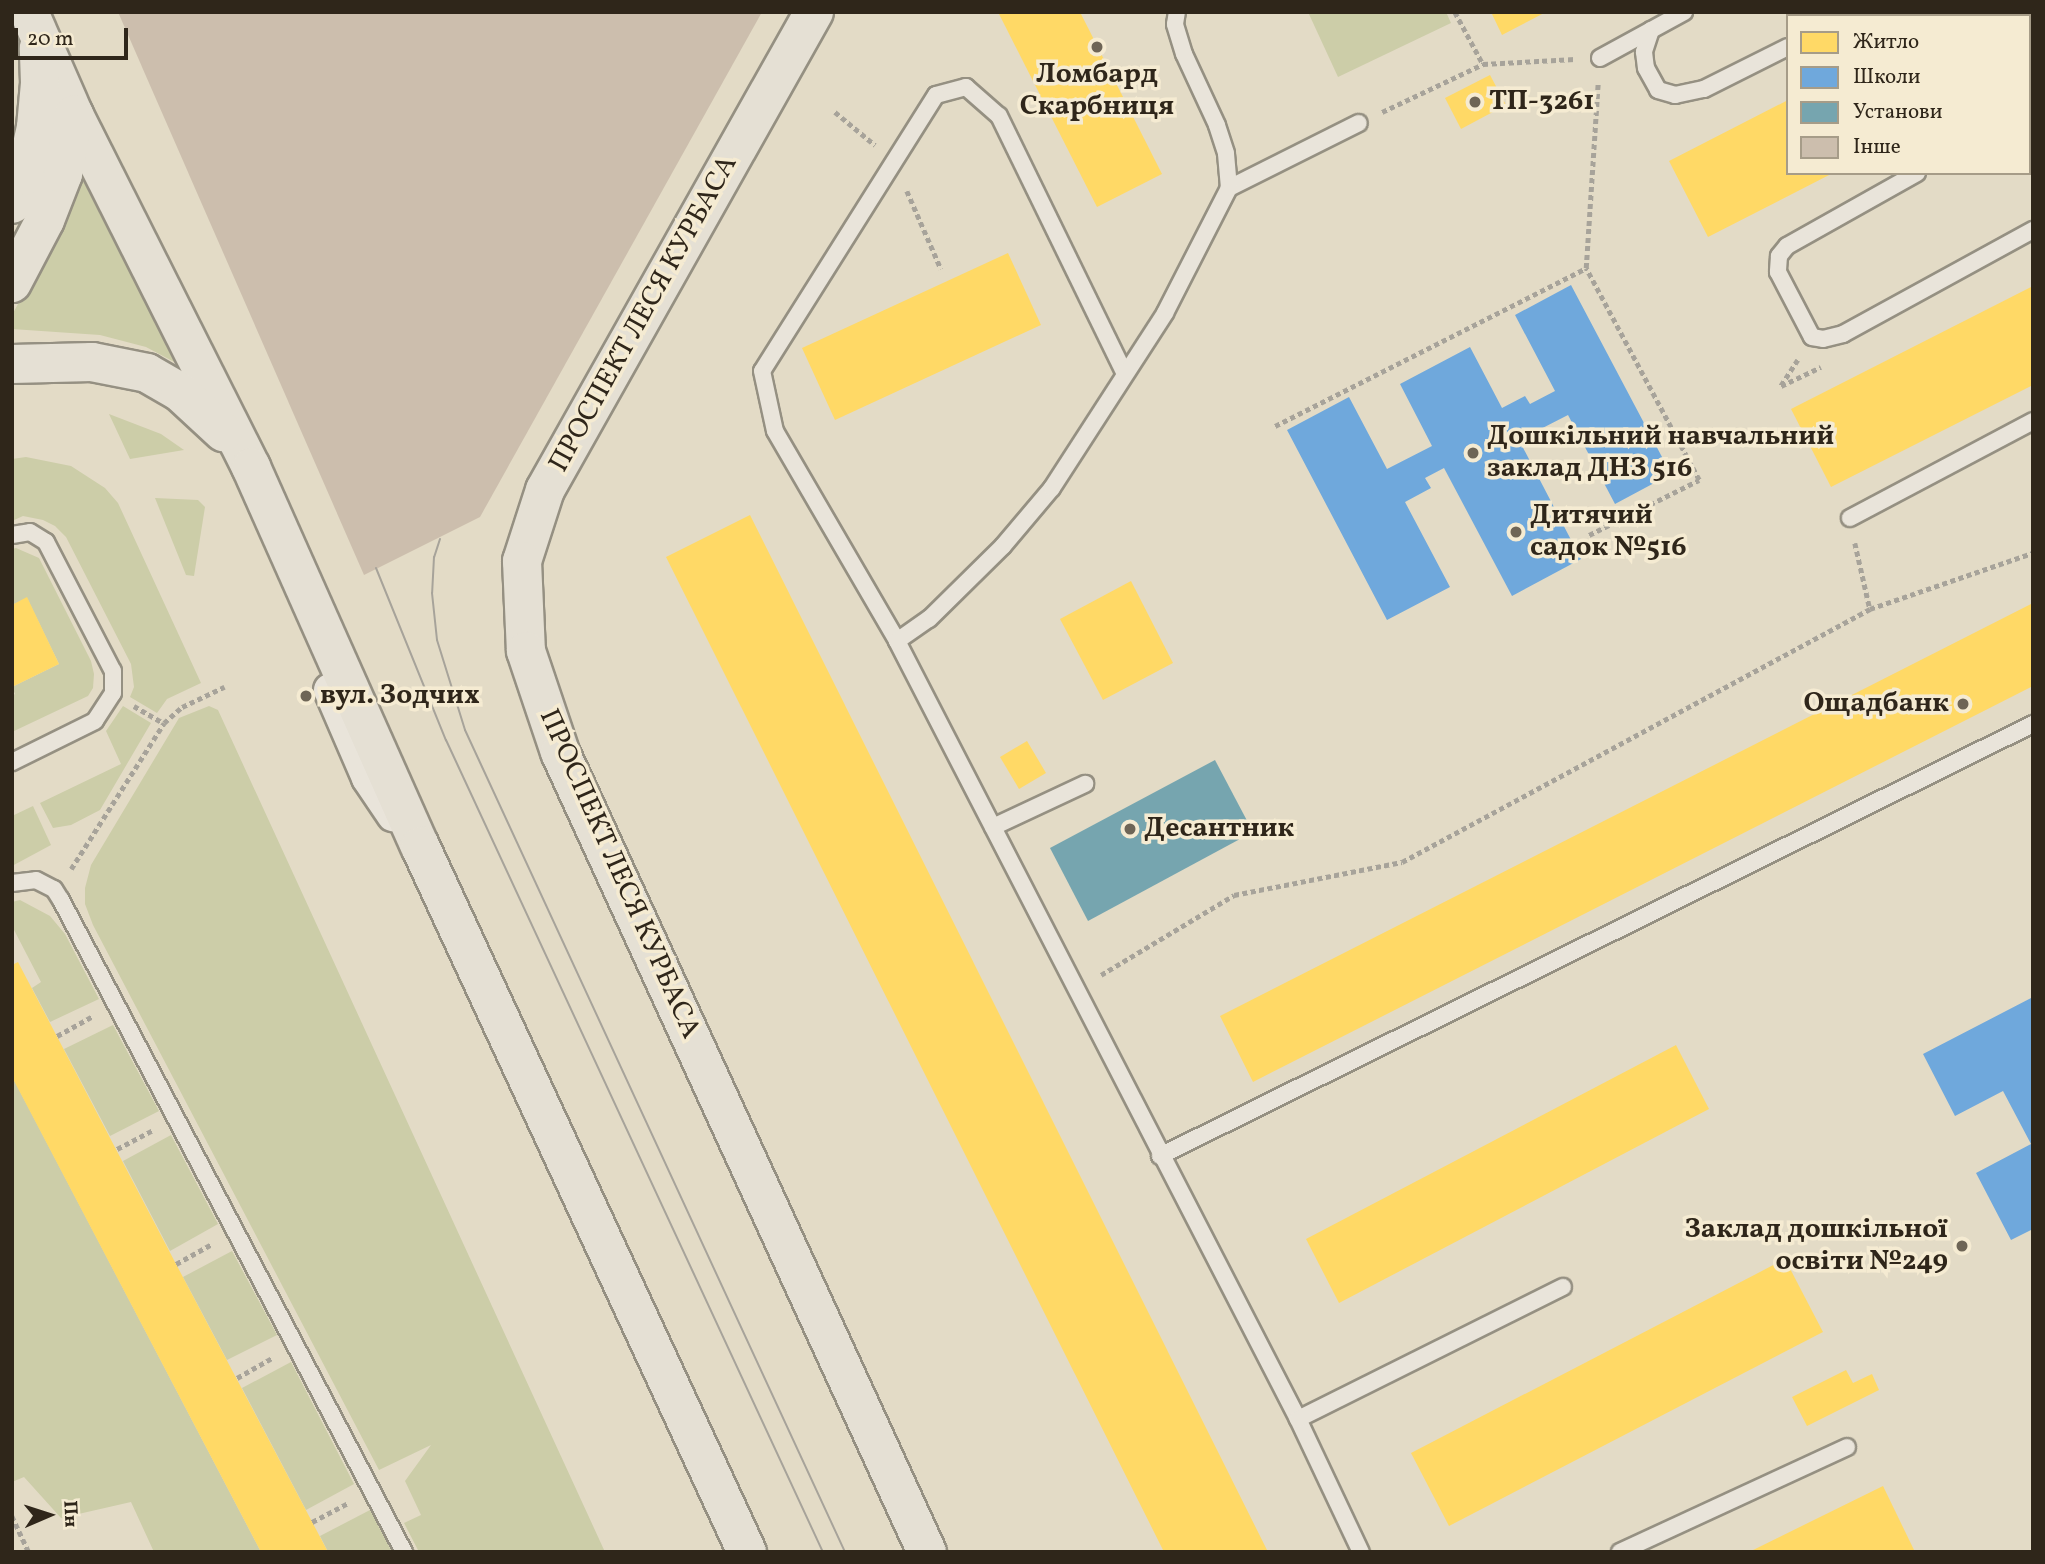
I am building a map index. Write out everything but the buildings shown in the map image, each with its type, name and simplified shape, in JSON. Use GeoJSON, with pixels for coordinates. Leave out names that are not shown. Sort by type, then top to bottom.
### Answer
{"type":"FeatureCollection","features":[{"type":"Feature","properties":{"kind":"main road","name":"ПРОСПЕКТ ЛЕСЯ КУРБАСА"},"geometry":{"type":"LineString","coordinates":[[814,12],[545,490],[522,561],[526,651],[560,752],[927,1552]]}},
{"type":"Feature","properties":{"kind":"main road"},"geometry":{"type":"LineString","coordinates":[[34,22],[74,115],[257,481],[419,846],[747,1552]]}},
{"type":"Feature","properties":{"kind":"main road"},"geometry":{"type":"LineString","coordinates":[[12,204],[25,176],[36,127],[40,83],[34,22]]}},
{"type":"Feature","properties":{"kind":"main road"},"geometry":{"type":"LineString","coordinates":[[12,283],[46,220],[63,174],[74,115]]}},
{"type":"Feature","properties":{"kind":"main road"},"geometry":{"type":"LineString","coordinates":[[12,364],[92,362],[147,373],[180,392],[209,416],[257,481]]}},
{"type":"Feature","properties":{"kind":"lane"},"geometry":{"type":"LineString","coordinates":[[897,641],[929,619],[1003,546],[1052,488],[1124,372],[1165,313],[1229,188],[1226,153],[1217,125],[1184,54],[1175,24],[1177,12]]}},
{"type":"Feature","properties":{"kind":"lane"},"geometry":{"type":"LineString","coordinates":[[1600,58],[1684,12]]}},
{"type":"Feature","properties":{"kind":"lane"},"geometry":{"type":"LineString","coordinates":[[1651,30],[1643,52],[1646,68],[1658,90],[1675,95],[1704,89],[1786,48]]}},
{"type":"Feature","properties":{"kind":"lane"},"geometry":{"type":"LineString","coordinates":[[1124,372],[999,116],[966,87],[936,95],[762,372],[775,431],[897,641],[1160,1156],[1298,1419],[1361,1552]]}},
{"type":"Feature","properties":{"kind":"lane"},"geometry":{"type":"LineString","coordinates":[[1229,188],[1359,123]]}},
{"type":"Feature","properties":{"kind":"lane"},"geometry":{"type":"LineString","coordinates":[[1913,175],[1787,246],[1779,256],[1778,272],[1812,338],[1823,339],[1843,334],[2033,230]]}},
{"type":"Feature","properties":{"kind":"lane"},"geometry":{"type":"LineString","coordinates":[[1850,518],[2033,421]]}},
{"type":"Feature","properties":{"kind":"lane"},"geometry":{"type":"LineString","coordinates":[[12,535],[30,532],[46,542],[113,671],[113,694],[95,721],[12,762]]}},
{"type":"Feature","properties":{"kind":"lane"},"geometry":{"type":"LineString","coordinates":[[1160,1156],[2033,724]]}},
{"type":"Feature","properties":{"kind":"lane"},"geometry":{"type":"LineString","coordinates":[[993,827],[1085,784]]}},
{"type":"Feature","properties":{"kind":"lane"},"geometry":{"type":"LineString","coordinates":[[12,883],[36,880],[54,890],[404,1552]]}},
{"type":"Feature","properties":{"kind":"lane"},"geometry":{"type":"LineString","coordinates":[[1298,1419],[1563,1287]]}},
{"type":"Feature","properties":{"kind":"lane"},"geometry":{"type":"LineString","coordinates":[[1620,1552],[1847,1447]]}},
{"type":"Feature","properties":{"kind":"path"},"geometry":{"type":"LineString","coordinates":[[1455,12],[1483,64]]}},
{"type":"Feature","properties":{"kind":"path"},"geometry":{"type":"LineString","coordinates":[[1359,123],[1483,64],[1600,58]]}},
{"type":"Feature","properties":{"kind":"path"},"geometry":{"type":"LineString","coordinates":[[1589,535],[1699,481],[1586,268],[1597,102]]}},
{"type":"Feature","properties":{"kind":"path"},"geometry":{"type":"LineString","coordinates":[[1275,426],[1586,268]]}},
{"type":"Feature","properties":{"kind":"path"},"geometry":{"type":"LineString","coordinates":[[1850,518],[1870,609]]}},
{"type":"Feature","properties":{"kind":"path"},"geometry":{"type":"LineString","coordinates":[[1076,990],[1234,895],[1402,862],[1870,609],[2033,553]]}},
{"type":"Feature","properties":{"kind":"path"},"geometry":{"type":"LineString","coordinates":[[54,890],[71,869],[164,723],[182,707],[224,687]]}},
{"type":"Feature","properties":{"kind":"path"},"geometry":{"type":"LineString","coordinates":[[57,1036],[116,1004]]}},
{"type":"Feature","properties":{"kind":"path"},"geometry":{"type":"LineString","coordinates":[[117,1149],[175,1117]]}},
{"type":"Feature","properties":{"kind":"path"},"geometry":{"type":"LineString","coordinates":[[176,1264],[235,1231]]}},
{"type":"Feature","properties":{"kind":"path"},"geometry":{"type":"LineString","coordinates":[[237,1378],[295,1345]]}},
{"type":"Feature","properties":{"kind":"path"},"geometry":{"type":"LineString","coordinates":[[312,1522],[372,1491]]}},
{"type":"Feature","properties":{"kind":"path"},"geometry":{"type":"LineString","coordinates":[[12,1516],[29,1552]]}},
{"type":"Feature","properties":{"kind":"green space"},"geometry":{"type":"Polygon","coordinates":[[[1308,12],[1446,12],[1451,23],[1338,77],[1308,12]]]}},
{"type":"Feature","properties":{"kind":"green space"},"geometry":{"type":"Polygon","coordinates":[[[81,164],[180,365],[146,347],[100,335],[12,329],[12,315],[30,282],[81,164]]]}},
{"type":"Feature","properties":{"kind":"green space"},"geometry":{"type":"Polygon","coordinates":[[[109,414],[161,434],[184,450],[130,459],[109,414]]]}},
{"type":"Feature","properties":{"kind":"green space"},"geometry":{"type":"Polygon","coordinates":[[[26,457],[71,466],[105,488],[118,503],[201,683],[167,699],[157,713],[130,697],[134,687],[131,664],[66,537],[55,526],[43,520],[23,516],[12,521],[12,459],[26,457]]]}},
{"type":"Feature","properties":{"kind":"green space"},"geometry":{"type":"Polygon","coordinates":[[[155,498],[198,500],[205,507],[194,576],[186,575],[155,498]]]}},
{"type":"Feature","properties":{"kind":"green space"},"geometry":{"type":"Polygon","coordinates":[[[16,548],[39,558],[91,661],[94,674],[93,688],[88,696],[12,732],[12,696],[15,694],[12,687],[59,664],[27,598],[12,605],[12,549],[16,548]]]}},
{"type":"Feature","properties":{"kind":"green space"},"geometry":{"type":"Polygon","coordinates":[[[123,706],[151,723],[100,810],[71,825],[53,828],[40,803],[121,764],[106,731],[123,706]]]}},
{"type":"Feature","properties":{"kind":"green space"},"geometry":{"type":"Polygon","coordinates":[[[209,706],[218,710],[605,1552],[419,1552],[404,1523],[421,1515],[405,1481],[431,1445],[379,1470],[93,925],[85,904],[85,888],[91,865],[179,718],[209,706]]]}},
{"type":"Feature","properties":{"kind":"green space"},"geometry":{"type":"Polygon","coordinates":[[[33,806],[51,845],[12,866],[12,816],[33,806]]]}},
{"type":"Feature","properties":{"kind":"green space"},"geometry":{"type":"Polygon","coordinates":[[[20,900],[50,916],[65,934],[99,999],[50,1022],[32,988],[41,982],[12,926],[12,902],[20,900]]]}},
{"type":"Feature","properties":{"kind":"green space"},"geometry":{"type":"Polygon","coordinates":[[[113,1025],[159,1111],[110,1136],[64,1049],[113,1025]]]}},
{"type":"Feature","properties":{"kind":"green space"},"geometry":{"type":"Polygon","coordinates":[[[14,1080],[261,1552],[154,1552],[131,1502],[61,1518],[24,1477],[12,1482],[14,1080]]]}},
{"type":"Feature","properties":{"kind":"green space"},"geometry":{"type":"Polygon","coordinates":[[[171,1135],[218,1224],[170,1251],[123,1161],[171,1135]]]}},
{"type":"Feature","properties":{"kind":"green space"},"geometry":{"type":"Polygon","coordinates":[[[232,1251],[277,1335],[227,1360],[183,1277],[232,1251]]]}},
{"type":"Feature","properties":{"kind":"green space"},"geometry":{"type":"Polygon","coordinates":[[[291,1362],[354,1484],[306,1510],[242,1388],[291,1362]]]}},
{"type":"Feature","properties":{"kind":"green space"},"geometry":{"type":"Polygon","coordinates":[[[370,1510],[392,1552],[328,1552],[320,1536],[370,1510]]]}},
{"type":"Feature","properties":{"kind":"tram line"},"geometry":{"type":"LineString","coordinates":[[440,539],[434,557],[432,593],[437,640],[465,730],[845,1552]]}},
{"type":"Feature","properties":{"kind":"tram line"},"geometry":{"type":"LineString","coordinates":[[376,568],[446,740],[823,1552]]}},
{"type":"Feature","properties":{"kind":"place","name":"Ломбард Скарбниця"},"geometry":{"type":"Point","coordinates":[1097,47]}},
{"type":"Feature","properties":{"kind":"place","name":"ТП-3261"},"geometry":{"type":"Point","coordinates":[1475,102]}},
{"type":"Feature","properties":{"kind":"place","name":"Дошкільний навчальний заклад ДНЗ 516"},"geometry":{"type":"Point","coordinates":[1473,453]}},
{"type":"Feature","properties":{"kind":"place","name":"Дитячий садок №516"},"geometry":{"type":"Point","coordinates":[1516,532]}},
{"type":"Feature","properties":{"kind":"place","name":"вул. Зодчих"},"geometry":{"type":"Point","coordinates":[306,696]}},
{"type":"Feature","properties":{"kind":"place","name":"Ощадбанк"},"geometry":{"type":"Point","coordinates":[1963,704]}},
{"type":"Feature","properties":{"kind":"place","name":"Десантник"},"geometry":{"type":"Point","coordinates":[1130,829]}},
{"type":"Feature","properties":{"kind":"place","name":"Заклад дошкільної освіти №249"},"geometry":{"type":"Point","coordinates":[1962,1246]}}]}
